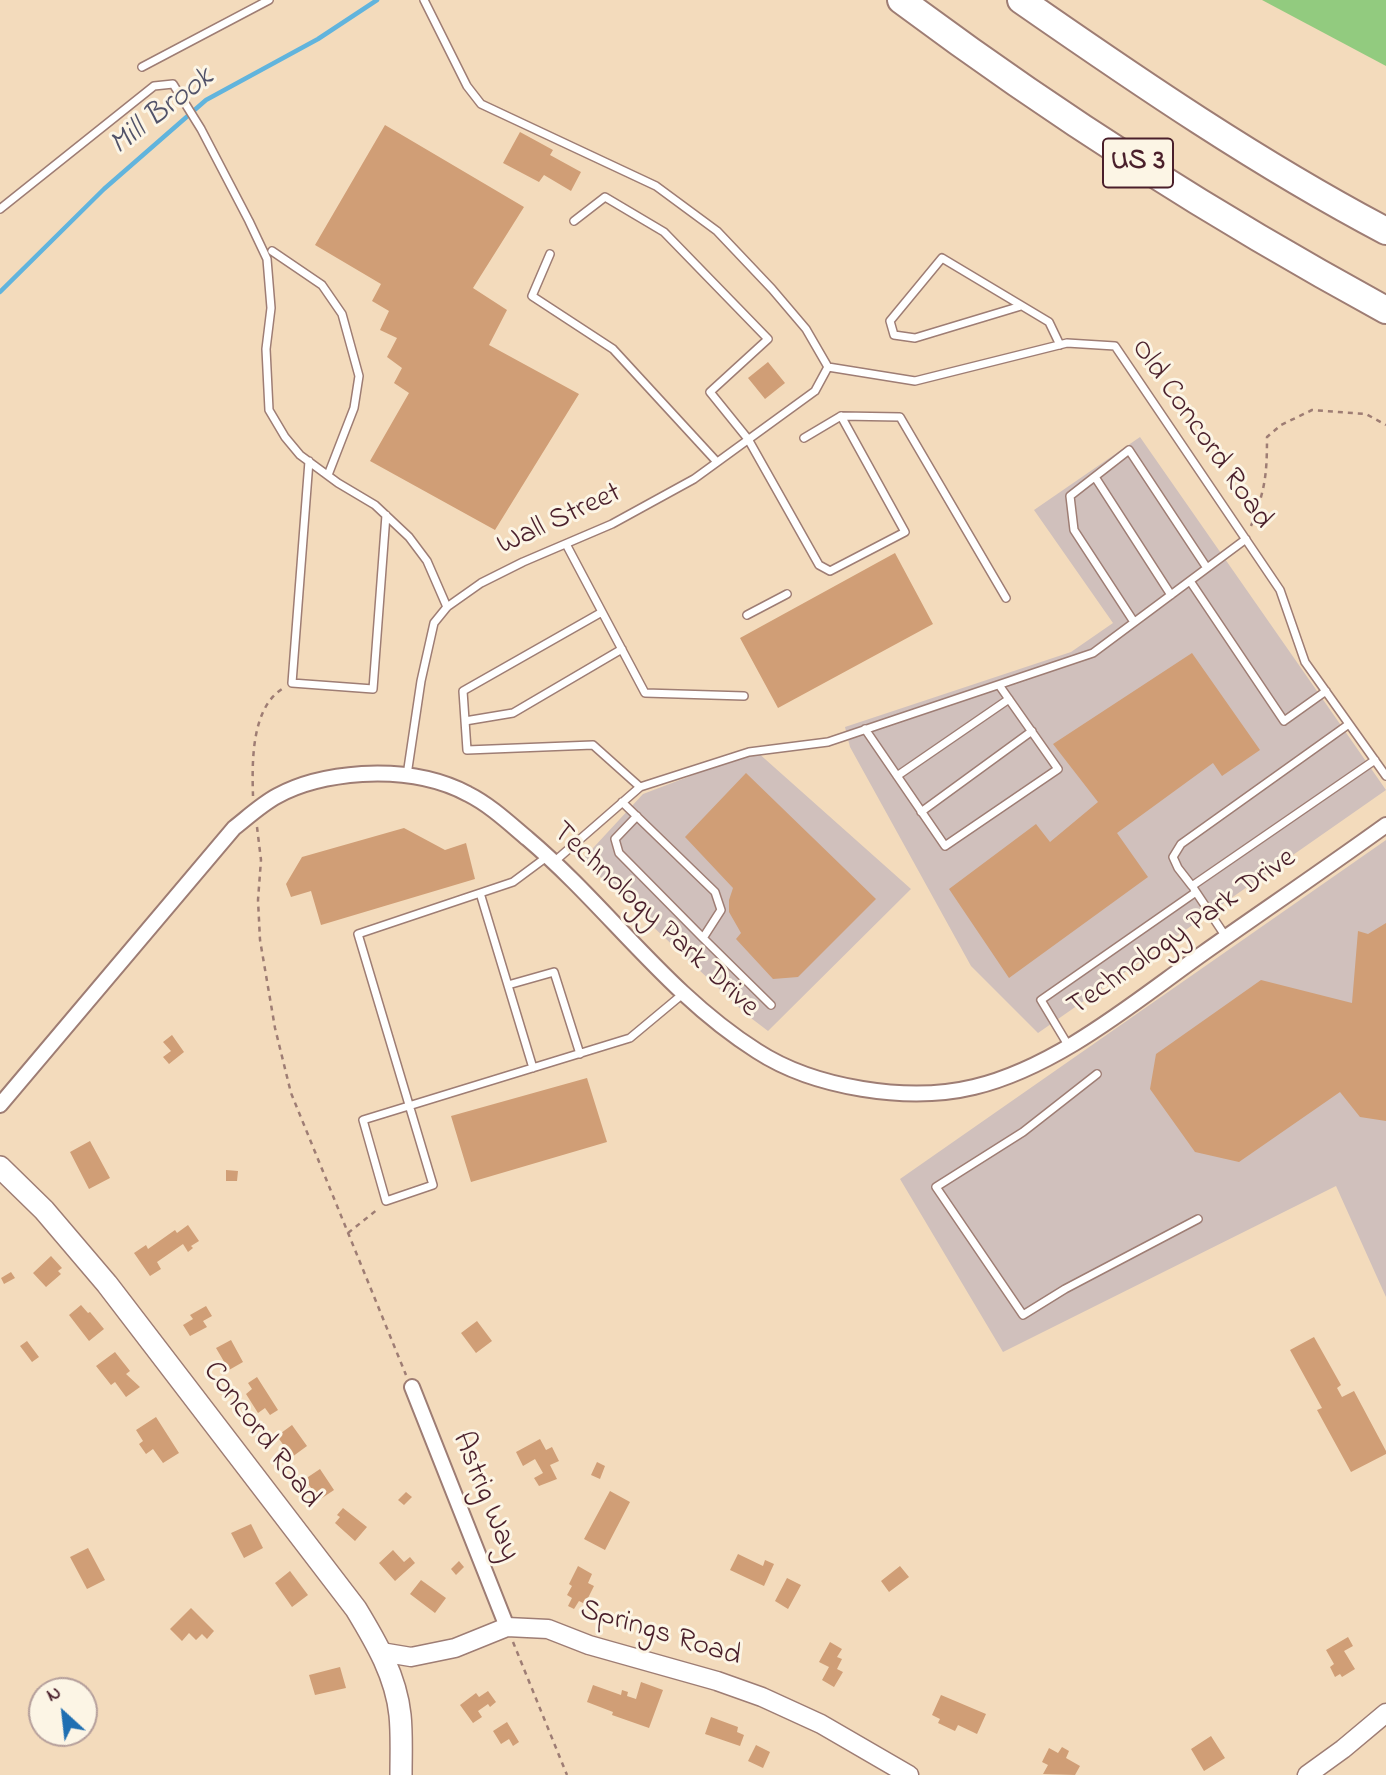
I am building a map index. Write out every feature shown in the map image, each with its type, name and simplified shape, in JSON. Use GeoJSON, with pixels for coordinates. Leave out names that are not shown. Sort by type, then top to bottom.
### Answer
{"type":"FeatureCollection","features":[{"type":"Feature","properties":{"kind":"highway","name":"US 3"},"geometry":{"type":"LineString","coordinates":[[901,0],[973,53],[1110,146],[1210,209],[1386,310]]}},
{"type":"Feature","properties":{"kind":"highway","name":"US 3"},"geometry":{"type":"LineString","coordinates":[[1021,0],[1130,77],[1335,205],[1386,232]]}},
{"type":"Feature","properties":{"kind":"main road","name":"Concord Road"},"geometry":{"type":"LineString","coordinates":[[0,1167],[37,1202],[107,1284],[356,1609],[381,1652],[396,1695],[400,1715],[401,1775]]}},
{"type":"Feature","properties":{"kind":"street","name":"Technology Park Drive"},"geometry":{"type":"LineString","coordinates":[[0,1105],[234,828],[277,796],[332,776],[379,773],[407,776],[441,782],[470,794],[552,858],[684,993],[729,1032],[759,1053],[798,1071],[845,1085],[911,1093],[947,1092],[973,1087],[1015,1073],[1102,1026],[1386,825]]}},
{"type":"Feature","properties":{"kind":"street","name":"Astrig Way"},"geometry":{"type":"LineString","coordinates":[[412,1387],[507,1627]]}},
{"type":"Feature","properties":{"kind":"street","name":"Springs Road"},"geometry":{"type":"LineString","coordinates":[[381,1652],[411,1657],[455,1648],[507,1627],[548,1629],[589,1645],[762,1696],[821,1724],[909,1775]]}},
{"type":"Feature","properties":{"kind":"street"},"geometry":{"type":"LineString","coordinates":[[1307,1775],[1386,1713]]}},
{"type":"Feature","properties":{"kind":"lane"},"geometry":{"type":"LineString","coordinates":[[142,67],[269,0]]}},
{"type":"Feature","properties":{"kind":"lane"},"geometry":{"type":"LineString","coordinates":[[424,0],[467,86],[481,104],[656,186],[681,203],[717,231],[772,289],[807,329],[828,367]]}},
{"type":"Feature","properties":{"kind":"lane"},"geometry":{"type":"LineString","coordinates":[[0,209],[154,86],[173,84],[201,129],[250,221],[267,260],[271,308],[266,349],[269,410],[285,437],[300,455],[375,505],[409,537],[427,562],[447,607]]}},
{"type":"Feature","properties":{"kind":"lane"},"geometry":{"type":"LineString","coordinates":[[575,221],[605,197],[664,232],[768,339],[710,392],[748,439],[819,565],[830,572],[905,532],[841,416]]}},
{"type":"Feature","properties":{"kind":"lane"},"geometry":{"type":"LineString","coordinates":[[272,251],[322,285],[342,314],[359,376],[355,408],[328,475]]}},
{"type":"Feature","properties":{"kind":"lane"},"geometry":{"type":"LineString","coordinates":[[550,254],[533,296],[613,349],[717,461]]}},
{"type":"Feature","properties":{"kind":"lane"},"geometry":{"type":"LineString","coordinates":[[1021,306],[915,338],[894,335],[890,321],[942,258],[1049,322],[1060,345]]}},
{"type":"Feature","properties":{"kind":"lane","name":"Old Concord Road"},"geometry":{"type":"LineString","coordinates":[[828,367],[915,381],[1066,343],[1115,346],[1280,590],[1305,662],[1386,776]]}},
{"type":"Feature","properties":{"kind":"lane","name":"Wall Street"},"geometry":{"type":"LineString","coordinates":[[407,776],[421,681],[434,623],[447,607],[481,583],[612,524],[694,479],[815,391],[828,367]]}},
{"type":"Feature","properties":{"kind":"lane"},"geometry":{"type":"LineString","coordinates":[[804,438],[841,416],[900,417],[1006,598]]}},
{"type":"Feature","properties":{"kind":"lane"},"geometry":{"type":"LineString","coordinates":[[1134,622],[1074,530],[1070,496],[1129,450],[1207,568]]}},
{"type":"Feature","properties":{"kind":"lane"},"geometry":{"type":"LineString","coordinates":[[309,461],[292,683],[373,689],[386,515]]}},
{"type":"Feature","properties":{"kind":"lane"},"geometry":{"type":"LineString","coordinates":[[1094,477],[1171,595]]}},
{"type":"Feature","properties":{"kind":"lane"},"geometry":{"type":"LineString","coordinates":[[684,993],[630,1038],[580,1054],[533,1068],[409,1106],[363,1120],[386,1201],[433,1185],[409,1106],[358,933],[513,882],[552,858],[640,787],[749,751],[828,742],[1093,653],[1246,539]]}},
{"type":"Feature","properties":{"kind":"lane"},"geometry":{"type":"LineString","coordinates":[[566,544],[645,693],[744,696]]}},
{"type":"Feature","properties":{"kind":"lane"},"geometry":{"type":"LineString","coordinates":[[1190,581],[1284,722],[1326,691]]}},
{"type":"Feature","properties":{"kind":"lane"},"geometry":{"type":"LineString","coordinates":[[747,615],[787,594]]}},
{"type":"Feature","properties":{"kind":"lane"},"geometry":{"type":"LineString","coordinates":[[602,611],[463,691],[467,750],[593,745],[640,787]]}},
{"type":"Feature","properties":{"kind":"lane"},"geometry":{"type":"LineString","coordinates":[[465,721],[513,713],[622,649]]}},
{"type":"Feature","properties":{"kind":"lane"},"geometry":{"type":"LineString","coordinates":[[865,729],[944,846],[1058,769],[999,685]]}},
{"type":"Feature","properties":{"kind":"lane"},"geometry":{"type":"LineString","coordinates":[[897,776],[1009,699]]}},
{"type":"Feature","properties":{"kind":"lane"},"geometry":{"type":"LineString","coordinates":[[1226,937],[1173,857],[1181,844],[1349,724]]}},
{"type":"Feature","properties":{"kind":"lane"},"geometry":{"type":"LineString","coordinates":[[921,811],[1032,731]]}},
{"type":"Feature","properties":{"kind":"lane"},"geometry":{"type":"LineString","coordinates":[[1068,1045],[1041,1000],[1375,760]]}},
{"type":"Feature","properties":{"kind":"lane"},"geometry":{"type":"LineString","coordinates":[[622,802],[715,892],[721,910],[703,938]]}},
{"type":"Feature","properties":{"kind":"lane"},"geometry":{"type":"LineString","coordinates":[[637,816],[615,839],[619,853],[771,1004]]}},
{"type":"Feature","properties":{"kind":"lane"},"geometry":{"type":"LineString","coordinates":[[480,893],[533,1068]]}},
{"type":"Feature","properties":{"kind":"lane"},"geometry":{"type":"LineString","coordinates":[[508,985],[554,972],[580,1054]]}},
{"type":"Feature","properties":{"kind":"lane"},"geometry":{"type":"LineString","coordinates":[[1097,1074],[1068,1100],[1023,1132],[936,1187],[1023,1315],[1065,1289],[1199,1219]]}},
{"type":"Feature","properties":{"kind":"path"},"geometry":{"type":"LineString","coordinates":[[1246,539],[1264,494],[1267,437],[1281,425],[1312,410],[1366,414],[1386,425]]}},
{"type":"Feature","properties":{"kind":"path"},"geometry":{"type":"LineString","coordinates":[[292,683],[276,693],[267,704],[254,744],[253,793],[261,860],[258,900],[260,940],[275,1028],[291,1093],[412,1387]]}},
{"type":"Feature","properties":{"kind":"path"},"geometry":{"type":"LineString","coordinates":[[348,1233],[372,1216],[386,1201]]}},
{"type":"Feature","properties":{"kind":"path"},"geometry":{"type":"LineString","coordinates":[[507,1627],[567,1775]]}},
{"type":"Feature","properties":{"kind":"shaded area"},"geometry":{"type":"Polygon","coordinates":[[[1140,437],[1386,790],[1038,1033],[971,966],[850,747],[845,727],[1071,652],[1113,623],[1034,510],[1140,437]]]}},
{"type":"Feature","properties":{"kind":"shaded area"},"geometry":{"type":"Polygon","coordinates":[[[756,751],[911,889],[768,1031],[747,1015],[582,860],[643,794],[756,751]]]}},
{"type":"Feature","properties":{"kind":"shaded area"},"geometry":{"type":"Polygon","coordinates":[[[1386,840],[1386,1297],[1336,1186],[1003,1352],[900,1179],[1386,840]]]}},
{"type":"Feature","properties":{"kind":"green space"},"geometry":{"type":"Polygon","coordinates":[[[1262,0],[1386,0],[1386,66],[1262,0]]]}},
{"type":"Feature","properties":{"kind":"building"},"geometry":{"type":"Polygon","coordinates":[[[385,125],[524,207],[473,288],[507,310],[489,345],[579,394],[495,530],[370,461],[409,393],[394,383],[402,368],[387,357],[397,338],[380,330],[389,311],[372,301],[381,284],[315,245],[385,125]]]}},
{"type":"Feature","properties":{"kind":"building"},"geometry":{"type":"Polygon","coordinates":[[[520,132],[553,150],[550,155],[581,172],[571,191],[544,175],[539,182],[503,163],[520,132]]]}},
{"type":"Feature","properties":{"kind":"building"},"geometry":{"type":"Polygon","coordinates":[[[768,362],[785,383],[765,399],[748,378],[768,362]]]}},
{"type":"Feature","properties":{"kind":"building"},"geometry":{"type":"Polygon","coordinates":[[[895,553],[933,624],[778,708],[740,638],[895,553]]]}},
{"type":"Feature","properties":{"kind":"building"},"geometry":{"type":"Polygon","coordinates":[[[1192,653],[1260,750],[1222,776],[1213,763],[1117,833],[1148,877],[1009,978],[949,889],[1036,824],[1050,842],[1098,802],[1053,744],[1192,653]]]}},
{"type":"Feature","properties":{"kind":"building"},"geometry":{"type":"Polygon","coordinates":[[[746,773],[876,899],[798,977],[773,979],[736,939],[741,933],[729,912],[733,888],[685,837],[746,773]]]}},
{"type":"Feature","properties":{"kind":"building"},"geometry":{"type":"Polygon","coordinates":[[[404,828],[445,850],[466,843],[475,879],[321,925],[311,891],[291,897],[286,884],[302,857],[404,828]]]}},
{"type":"Feature","properties":{"kind":"building"},"geometry":{"type":"Polygon","coordinates":[[[1386,923],[1386,1121],[1360,1117],[1340,1092],[1239,1162],[1195,1152],[1150,1089],[1156,1054],[1261,980],[1352,1003],[1358,931],[1368,934],[1386,923]]]}},
{"type":"Feature","properties":{"kind":"building"},"geometry":{"type":"Polygon","coordinates":[[[172,1035],[184,1052],[169,1064],[163,1057],[171,1051],[163,1042],[172,1035]]]}},
{"type":"Feature","properties":{"kind":"building"},"geometry":{"type":"Polygon","coordinates":[[[587,1078],[607,1142],[471,1182],[451,1116],[587,1078]]]}},
{"type":"Feature","properties":{"kind":"building"},"geometry":{"type":"Polygon","coordinates":[[[90,1141],[110,1178],[89,1189],[70,1152],[90,1141]]]}},
{"type":"Feature","properties":{"kind":"building"},"geometry":{"type":"Polygon","coordinates":[[[226,1170],[238,1171],[237,1181],[226,1181],[226,1170]]]}},
{"type":"Feature","properties":{"kind":"building"},"geometry":{"type":"Polygon","coordinates":[[[188,1225],[199,1241],[191,1246],[193,1248],[188,1252],[183,1244],[157,1262],[161,1269],[150,1276],[134,1253],[146,1245],[148,1249],[175,1230],[177,1233],[188,1225]]]}},
{"type":"Feature","properties":{"kind":"building"},"geometry":{"type":"Polygon","coordinates":[[[51,1256],[62,1268],[58,1271],[61,1274],[46,1287],[33,1273],[51,1256]]]}},
{"type":"Feature","properties":{"kind":"building"},"geometry":{"type":"Polygon","coordinates":[[[11,1272],[15,1278],[4,1284],[1,1278],[11,1272]]]}},
{"type":"Feature","properties":{"kind":"building"},"geometry":{"type":"Polygon","coordinates":[[[81,1305],[104,1329],[89,1341],[69,1315],[81,1305]]]}},
{"type":"Feature","properties":{"kind":"building"},"geometry":{"type":"Polygon","coordinates":[[[206,1306],[212,1316],[203,1321],[207,1327],[190,1336],[183,1325],[193,1319],[190,1315],[206,1306]]]}},
{"type":"Feature","properties":{"kind":"building"},"geometry":{"type":"Polygon","coordinates":[[[477,1321],[492,1341],[476,1353],[461,1333],[477,1321]]]}},
{"type":"Feature","properties":{"kind":"building"},"geometry":{"type":"Polygon","coordinates":[[[1314,1337],[1341,1385],[1337,1388],[1342,1397],[1354,1391],[1386,1451],[1386,1454],[1351,1472],[1317,1410],[1322,1408],[1290,1350],[1314,1337]]]}},
{"type":"Feature","properties":{"kind":"building"},"geometry":{"type":"Polygon","coordinates":[[[231,1340],[243,1362],[229,1370],[216,1348],[231,1340]]]}},
{"type":"Feature","properties":{"kind":"building"},"geometry":{"type":"Polygon","coordinates":[[[27,1341],[39,1357],[32,1362],[20,1346],[27,1341]]]}},
{"type":"Feature","properties":{"kind":"building"},"geometry":{"type":"Polygon","coordinates":[[[115,1352],[130,1371],[126,1374],[140,1387],[126,1397],[115,1382],[111,1385],[96,1366],[115,1352]]]}},
{"type":"Feature","properties":{"kind":"building"},"geometry":{"type":"Polygon","coordinates":[[[257,1377],[278,1410],[270,1415],[265,1408],[258,1413],[246,1394],[252,1389],[248,1383],[257,1377]]]}},
{"type":"Feature","properties":{"kind":"building"},"geometry":{"type":"Polygon","coordinates":[[[156,1417],[179,1453],[163,1463],[153,1449],[146,1454],[139,1444],[143,1441],[136,1430],[156,1417]]]}},
{"type":"Feature","properties":{"kind":"building"},"geometry":{"type":"Polygon","coordinates":[[[292,1425],[307,1446],[292,1457],[277,1436],[292,1425]]]}},
{"type":"Feature","properties":{"kind":"building"},"geometry":{"type":"Polygon","coordinates":[[[540,1439],[546,1450],[552,1447],[559,1461],[550,1465],[557,1479],[539,1486],[534,1478],[543,1473],[535,1459],[523,1466],[516,1452],[540,1439]]]}},
{"type":"Feature","properties":{"kind":"building"},"geometry":{"type":"Polygon","coordinates":[[[597,1462],[605,1466],[600,1479],[591,1475],[597,1462]]]}},
{"type":"Feature","properties":{"kind":"building"},"geometry":{"type":"Polygon","coordinates":[[[320,1469],[334,1490],[319,1500],[305,1479],[320,1469]]]}},
{"type":"Feature","properties":{"kind":"building"},"geometry":{"type":"Polygon","coordinates":[[[610,1491],[630,1502],[605,1550],[584,1539],[610,1491]]]}},
{"type":"Feature","properties":{"kind":"building"},"geometry":{"type":"Polygon","coordinates":[[[406,1492],[412,1497],[404,1505],[398,1500],[406,1492]]]}},
{"type":"Feature","properties":{"kind":"building"},"geometry":{"type":"Polygon","coordinates":[[[343,1508],[367,1527],[355,1541],[335,1523],[343,1508]]]}},
{"type":"Feature","properties":{"kind":"building"},"geometry":{"type":"Polygon","coordinates":[[[251,1524],[263,1548],[244,1558],[231,1533],[251,1524]]]}},
{"type":"Feature","properties":{"kind":"building"},"geometry":{"type":"Polygon","coordinates":[[[88,1548],[105,1580],[87,1589],[70,1557],[88,1548]]]}},
{"type":"Feature","properties":{"kind":"building"},"geometry":{"type":"Polygon","coordinates":[[[393,1550],[404,1562],[410,1557],[415,1563],[395,1581],[379,1563],[393,1550]]]}},
{"type":"Feature","properties":{"kind":"building"},"geometry":{"type":"Polygon","coordinates":[[[738,1554],[763,1566],[765,1560],[774,1564],[764,1586],[730,1570],[738,1554]]]}},
{"type":"Feature","properties":{"kind":"building"},"geometry":{"type":"Polygon","coordinates":[[[459,1561],[464,1567],[456,1575],[451,1569],[459,1561]]]}},
{"type":"Feature","properties":{"kind":"building"},"geometry":{"type":"Polygon","coordinates":[[[578,1566],[592,1574],[588,1583],[594,1586],[585,1604],[579,1601],[574,1609],[568,1606],[572,1598],[567,1595],[578,1566]]]}},
{"type":"Feature","properties":{"kind":"building"},"geometry":{"type":"Polygon","coordinates":[[[900,1566],[909,1577],[889,1592],[881,1581],[900,1566]]]}},
{"type":"Feature","properties":{"kind":"building"},"geometry":{"type":"Polygon","coordinates":[[[290,1571],[308,1595],[292,1607],[275,1583],[290,1571]]]}},
{"type":"Feature","properties":{"kind":"building"},"geometry":{"type":"Polygon","coordinates":[[[787,1578],[801,1585],[788,1609],[775,1601],[787,1578]]]}},
{"type":"Feature","properties":{"kind":"building"},"geometry":{"type":"Polygon","coordinates":[[[421,1580],[446,1598],[435,1613],[410,1594],[421,1580]]]}},
{"type":"Feature","properties":{"kind":"building"},"geometry":{"type":"Polygon","coordinates":[[[191,1608],[214,1631],[207,1639],[202,1634],[196,1640],[189,1633],[182,1641],[170,1629],[191,1608]]]}},
{"type":"Feature","properties":{"kind":"building"},"geometry":{"type":"Polygon","coordinates":[[[1348,1637],[1353,1646],[1344,1651],[1355,1669],[1342,1677],[1340,1674],[1335,1677],[1330,1667],[1334,1664],[1326,1650],[1348,1637]]]}},
{"type":"Feature","properties":{"kind":"building"},"geometry":{"type":"Polygon","coordinates":[[[830,1642],[842,1649],[837,1657],[842,1659],[837,1669],[843,1672],[834,1687],[822,1680],[829,1667],[819,1662],[830,1642]]]}},
{"type":"Feature","properties":{"kind":"building"},"geometry":{"type":"Polygon","coordinates":[[[340,1667],[346,1688],[315,1695],[309,1675],[340,1667]]]}},
{"type":"Feature","properties":{"kind":"building"},"geometry":{"type":"Polygon","coordinates":[[[641,1682],[663,1690],[649,1728],[612,1715],[613,1712],[587,1702],[593,1685],[621,1695],[622,1690],[628,1692],[627,1696],[636,1699],[641,1682]]]}},
{"type":"Feature","properties":{"kind":"building"},"geometry":{"type":"Polygon","coordinates":[[[488,1691],[496,1702],[478,1711],[482,1717],[473,1723],[460,1705],[476,1693],[479,1697],[488,1691]]]}},
{"type":"Feature","properties":{"kind":"building"},"geometry":{"type":"Polygon","coordinates":[[[941,1695],[986,1714],[977,1734],[958,1725],[955,1731],[938,1723],[940,1719],[932,1715],[941,1695]]]}},
{"type":"Feature","properties":{"kind":"building"},"geometry":{"type":"Polygon","coordinates":[[[711,1717],[738,1727],[737,1732],[744,1735],[740,1746],[705,1734],[711,1717]]]}},
{"type":"Feature","properties":{"kind":"building"},"geometry":{"type":"Polygon","coordinates":[[[507,1722],[519,1742],[513,1746],[509,1739],[501,1744],[493,1731],[507,1722]]]}},
{"type":"Feature","properties":{"kind":"building"},"geometry":{"type":"Polygon","coordinates":[[[1211,1736],[1225,1758],[1204,1771],[1191,1749],[1211,1736]]]}},
{"type":"Feature","properties":{"kind":"building"},"geometry":{"type":"Polygon","coordinates":[[[756,1745],[770,1752],[763,1768],[748,1761],[756,1745]]]}},
{"type":"Feature","properties":{"kind":"building"},"geometry":{"type":"Polygon","coordinates":[[[1062,1747],[1069,1751],[1066,1758],[1080,1766],[1075,1775],[1043,1774],[1048,1765],[1042,1762],[1049,1748],[1058,1753],[1062,1747]]]}},
{"type":"Feature","properties":{"kind":"waterway","name":"Mill Brook"},"geometry":{"type":"LineString","coordinates":[[0,292],[104,189],[206,100],[318,39],[377,0]]}}]}
